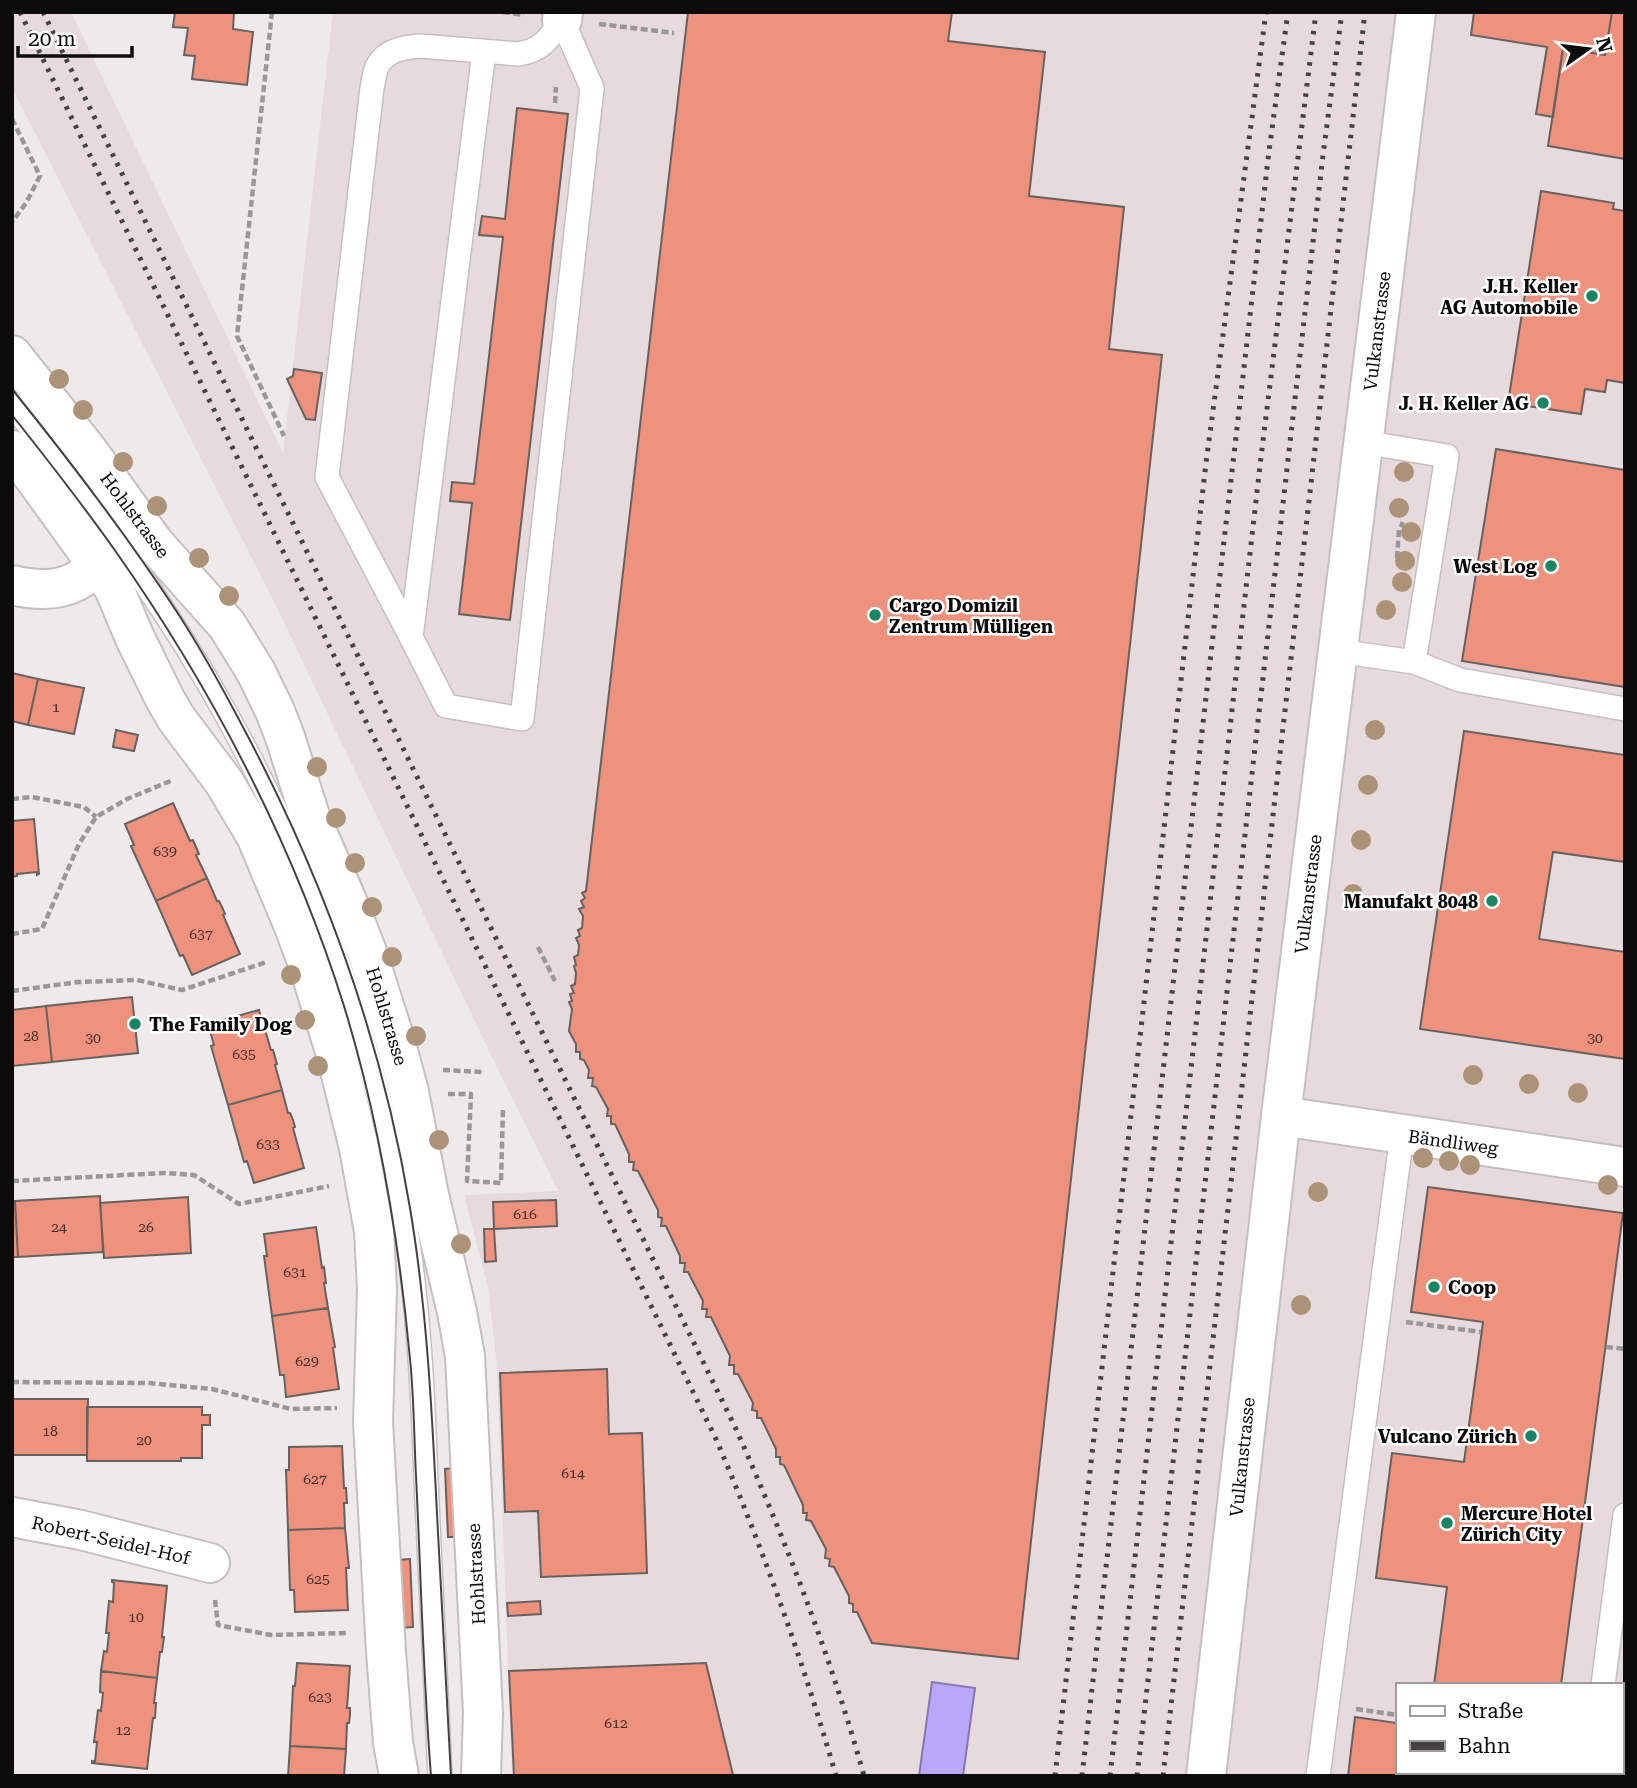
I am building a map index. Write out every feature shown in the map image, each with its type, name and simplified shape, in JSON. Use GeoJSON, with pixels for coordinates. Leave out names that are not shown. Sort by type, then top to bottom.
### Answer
{"type":"FeatureCollection","features":[{"type":"Feature","properties":{"kind":"street","name":"Vulkanstrasse"},"geometry":{"type":"LineString","coordinates":[[1206,1776],[1281,1116],[1416,12]]}},
{"type":"Feature","properties":{"kind":"street","name":"Hohlstrasse"},"geometry":{"type":"LineString","coordinates":[[12,355],[88,451],[154,543],[227,625],[256,672],[275,710],[310,816],[367,952],[409,1092],[465,1356],[483,1713],[481,1776]]}},
{"type":"Feature","properties":{"kind":"street"},"geometry":{"type":"LineString","coordinates":[[12,450],[114,588],[134,636],[171,708],[224,782],[256,836],[310,970],[359,1147],[376,1261],[373,1422],[388,1677],[398,1776]]}},
{"type":"Feature","properties":{"kind":"street"},"geometry":{"type":"LineString","coordinates":[[12,585],[47,589],[64,586],[77,582],[99,565]]}},
{"type":"Feature","properties":{"kind":"street","name":"Bändliweg"},"geometry":{"type":"LineString","coordinates":[[1281,1116],[1625,1167]]}},
{"type":"Feature","properties":{"kind":"street","name":"Robert-Seidel-Hof"},"geometry":{"type":"LineString","coordinates":[[12,1517],[81,1530],[210,1563]]}},
{"type":"Feature","properties":{"kind":"lane"},"geometry":{"type":"LineString","coordinates":[[563,16],[592,88],[522,719],[446,706],[327,477],[376,66],[383,58],[407,47],[519,54],[534,51],[545,44],[563,16]]}},
{"type":"Feature","properties":{"kind":"lane"},"geometry":{"type":"LineString","coordinates":[[411,637],[484,52]]}},
{"type":"Feature","properties":{"kind":"lane"},"geometry":{"type":"LineString","coordinates":[[12,404],[104,523],[163,608],[215,695],[264,786],[309,886],[348,993],[384,1120],[406,1231],[413,1286],[422,1380],[440,1776]]}},
{"type":"Feature","properties":{"kind":"lane"},"geometry":{"type":"LineString","coordinates":[[1363,442],[1447,456],[1414,662]]}},
{"type":"Feature","properties":{"kind":"lane"},"geometry":{"type":"LineString","coordinates":[[1338,651],[1414,662],[1460,680],[1625,709]]}},
{"type":"Feature","properties":{"kind":"lane"},"geometry":{"type":"LineString","coordinates":[[1318,1776],[1402,1134]]}},
{"type":"Feature","properties":{"kind":"lane"},"geometry":{"type":"LineString","coordinates":[[1603,1683],[1625,1516]]}},
{"type":"Feature","properties":{"kind":"path"},"geometry":{"type":"LineString","coordinates":[[272,12],[237,336],[284,436]]}},
{"type":"Feature","properties":{"kind":"path"},"geometry":{"type":"LineString","coordinates":[[503,12],[523,15]]}},
{"type":"Feature","properties":{"kind":"path"},"geometry":{"type":"LineString","coordinates":[[12,119],[40,177],[12,222]]}},
{"type":"Feature","properties":{"kind":"path"},"geometry":{"type":"LineString","coordinates":[[12,934],[42,929],[79,844],[96,817],[127,799],[175,779]]}},
{"type":"Feature","properties":{"kind":"path"},"geometry":{"type":"LineString","coordinates":[[12,799],[32,797],[84,807],[96,817]]}},
{"type":"Feature","properties":{"kind":"path"},"geometry":{"type":"LineString","coordinates":[[538,947],[555,981]]}},
{"type":"Feature","properties":{"kind":"path"},"geometry":{"type":"LineString","coordinates":[[12,991],[78,982],[137,980],[182,990],[274,960]]}},
{"type":"Feature","properties":{"kind":"path"},"geometry":{"type":"LineString","coordinates":[[436,1070],[482,1072]]}},
{"type":"Feature","properties":{"kind":"path"},"geometry":{"type":"LineString","coordinates":[[471,1094],[467,1181],[502,1183],[503,1108]]}},
{"type":"Feature","properties":{"kind":"path"},"geometry":{"type":"LineString","coordinates":[[12,1181],[194,1175],[239,1204],[337,1184]]}},
{"type":"Feature","properties":{"kind":"path"},"geometry":{"type":"LineString","coordinates":[[1378,1318],[1481,1332]]}},
{"type":"Feature","properties":{"kind":"path"},"geometry":{"type":"LineString","coordinates":[[1606,1347],[1625,1349]]}},
{"type":"Feature","properties":{"kind":"path"},"geometry":{"type":"LineString","coordinates":[[12,1382],[148,1383],[212,1389],[292,1409],[340,1408]]}},
{"type":"Feature","properties":{"kind":"path"},"geometry":{"type":"LineString","coordinates":[[210,1563],[218,1625],[271,1635],[350,1633]]}},
{"type":"Feature","properties":{"kind":"path"},"geometry":{"type":"LineString","coordinates":[[1328,1706],[1396,1715]]}},
{"type":"Feature","properties":{"kind":"shaded area"},"geometry":{"type":"Polygon","coordinates":[[[12,12],[71,12],[283,453],[333,12],[1625,12],[1625,1776],[512,1776],[497,1367],[488,1287],[464,1195],[558,1191],[276,606],[12,88],[12,12]]]}},
{"type":"Feature","properties":{"kind":"shaded area"},"geometry":{"type":"Polygon","coordinates":[[[932,1682],[975,1688],[963,1776],[919,1776],[932,1682]]]}},
{"type":"Feature","properties":{"kind":"building"},"geometry":{"type":"Polygon","coordinates":[[[175,12],[234,12],[233,29],[253,32],[247,85],[192,79],[195,56],[184,55],[188,28],[173,27],[175,12]]]}},
{"type":"Feature","properties":{"kind":"building","name":"Cargo Domizil Zentrum Mülligen"},"geometry":{"type":"Polygon","coordinates":[[[688,12],[952,12],[948,41],[1045,52],[1029,196],[1124,207],[1109,349],[1162,355],[1018,1659],[872,1643],[857,1612],[853,1612],[853,1604],[849,1603],[849,1596],[834,1567],[829,1566],[830,1559],[825,1558],[826,1549],[811,1521],[806,1520],[807,1513],[803,1513],[803,1505],[784,1465],[780,1464],[780,1457],[776,1457],[776,1449],[761,1418],[757,1418],[757,1411],[752,1410],[753,1403],[738,1374],[734,1374],[734,1365],[729,1365],[730,1356],[711,1317],[706,1317],[707,1309],[702,1309],[703,1301],[688,1272],[684,1272],[685,1263],[680,1263],[680,1256],[666,1226],[661,1226],[662,1218],[658,1217],[658,1210],[638,1171],[633,1170],[634,1162],[629,1162],[629,1154],[615,1124],[611,1124],[611,1116],[607,1116],[608,1109],[596,1087],[592,1086],[593,1078],[588,1078],[589,1070],[584,1060],[580,1059],[580,1052],[576,1052],[576,1044],[569,1031],[572,1009],[569,1002],[572,1001],[570,994],[574,993],[571,986],[575,984],[576,973],[574,957],[578,955],[579,945],[576,938],[580,936],[578,930],[582,928],[583,916],[579,909],[584,907],[581,901],[585,898],[582,893],[586,891],[688,12]]]}},
{"type":"Feature","properties":{"kind":"building"},"geometry":{"type":"Polygon","coordinates":[[[1474,12],[1612,12],[1605,55],[1563,48],[1553,117],[1536,114],[1547,47],[1471,35],[1474,12]]]}},
{"type":"Feature","properties":{"kind":"building"},"geometry":{"type":"Polygon","coordinates":[[[1612,12],[1625,12],[1625,159],[1548,146],[1563,48],[1605,55],[1612,12]]]}},
{"type":"Feature","properties":{"kind":"building"},"geometry":{"type":"Polygon","coordinates":[[[517,108],[568,114],[510,620],[459,614],[472,503],[450,501],[452,482],[474,484],[503,237],[479,235],[482,216],[505,219],[517,108]]]}},
{"type":"Feature","properties":{"kind":"building"},"geometry":{"type":"Polygon","coordinates":[[[1541,191],[1614,203],[1613,209],[1625,211],[1625,383],[1607,380],[1605,392],[1585,389],[1581,414],[1508,403],[1541,191]]]}},
{"type":"Feature","properties":{"kind":"building"},"geometry":{"type":"Polygon","coordinates":[[[294,369],[322,373],[315,420],[306,419],[287,379],[293,376],[294,369]]]}},
{"type":"Feature","properties":{"kind":"building","name":"West Log"},"geometry":{"type":"Polygon","coordinates":[[[1496,449],[1625,470],[1625,687],[1462,661],[1496,449]]]}},
{"type":"Feature","properties":{"kind":"building"},"geometry":{"type":"Polygon","coordinates":[[[12,673],[38,679],[28,725],[12,721],[12,673]]]}},
{"type":"Feature","properties":{"kind":"building"},"geometry":{"type":"Polygon","coordinates":[[[38,679],[84,688],[74,734],[28,725],[38,679]]]}},
{"type":"Feature","properties":{"kind":"building"},"geometry":{"type":"Polygon","coordinates":[[[116,730],[138,735],[134,751],[113,747],[116,730]]]}},
{"type":"Feature","properties":{"kind":"building","name":"Manufakt 8048"},"geometry":{"type":"Polygon","coordinates":[[[1464,731],[1625,755],[1625,862],[1553,852],[1539,939],[1625,952],[1625,1059],[1420,1029],[1464,731]]]}},
{"type":"Feature","properties":{"kind":"building"},"geometry":{"type":"Polygon","coordinates":[[[173,803],[190,841],[193,840],[199,854],[196,855],[207,878],[156,901],[131,846],[134,845],[125,824],[173,803]]]}},
{"type":"Feature","properties":{"kind":"building"},"geometry":{"type":"Polygon","coordinates":[[[34,819],[39,874],[17,874],[12,877],[12,821],[34,819]]]}},
{"type":"Feature","properties":{"kind":"building"},"geometry":{"type":"Polygon","coordinates":[[[207,878],[222,907],[240,954],[192,975],[183,955],[180,956],[156,901],[207,878]]]}},
{"type":"Feature","properties":{"kind":"building"},"geometry":{"type":"Polygon","coordinates":[[[132,997],[138,1053],[52,1062],[46,1006],[132,997]]]}},
{"type":"Feature","properties":{"kind":"building"},"geometry":{"type":"Polygon","coordinates":[[[46,1006],[52,1062],[12,1066],[12,1010],[46,1006]]]}},
{"type":"Feature","properties":{"kind":"building"},"geometry":{"type":"Polygon","coordinates":[[[259,1010],[273,1050],[282,1090],[228,1105],[211,1046],[214,1045],[208,1024],[259,1010]]]}},
{"type":"Feature","properties":{"kind":"building"},"geometry":{"type":"Polygon","coordinates":[[[282,1090],[295,1127],[293,1128],[304,1168],[254,1183],[247,1161],[244,1162],[228,1105],[282,1090]]]}},
{"type":"Feature","properties":{"kind":"building","name":"Vulcano Zürich"},"geometry":{"type":"Polygon","coordinates":[[[1428,1187],[1623,1213],[1561,1683],[1434,1683],[1447,1587],[1376,1578],[1392,1453],[1464,1462],[1483,1322],[1411,1312],[1428,1187]]]}},
{"type":"Feature","properties":{"kind":"building"},"geometry":{"type":"Polygon","coordinates":[[[100,1196],[103,1252],[18,1257],[15,1201],[100,1196]]]}},
{"type":"Feature","properties":{"kind":"building"},"geometry":{"type":"Polygon","coordinates":[[[188,1197],[191,1253],[104,1258],[100,1203],[188,1197]]]}},
{"type":"Feature","properties":{"kind":"building"},"geometry":{"type":"Polygon","coordinates":[[[556,1200],[557,1226],[494,1229],[493,1202],[556,1200]]]}},
{"type":"Feature","properties":{"kind":"building"},"geometry":{"type":"Polygon","coordinates":[[[12,1201],[15,1201],[18,1257],[12,1257],[12,1201]]]}},
{"type":"Feature","properties":{"kind":"building"},"geometry":{"type":"Polygon","coordinates":[[[316,1227],[328,1308],[272,1316],[264,1256],[267,1256],[264,1234],[316,1227]]]}},
{"type":"Feature","properties":{"kind":"building"},"geometry":{"type":"Polygon","coordinates":[[[484,1229],[494,1229],[496,1261],[485,1262],[484,1229]]]}},
{"type":"Feature","properties":{"kind":"building"},"geometry":{"type":"Polygon","coordinates":[[[328,1308],[339,1389],[286,1397],[284,1375],[280,1375],[272,1316],[328,1308]]]}},
{"type":"Feature","properties":{"kind":"building"},"geometry":{"type":"Polygon","coordinates":[[[607,1369],[609,1434],[642,1433],[647,1573],[541,1577],[538,1511],[505,1512],[500,1373],[607,1369]]]}},
{"type":"Feature","properties":{"kind":"building"},"geometry":{"type":"Polygon","coordinates":[[[12,1399],[88,1399],[87,1455],[12,1455],[12,1399]]]}},
{"type":"Feature","properties":{"kind":"building"},"geometry":{"type":"Polygon","coordinates":[[[87,1407],[202,1407],[202,1415],[210,1415],[210,1425],[202,1425],[202,1458],[181,1458],[181,1461],[87,1461],[87,1407]]]}},
{"type":"Feature","properties":{"kind":"building"},"geometry":{"type":"Polygon","coordinates":[[[342,1446],[347,1503],[344,1503],[345,1528],[288,1530],[286,1470],[289,1470],[289,1447],[342,1446]]]}},
{"type":"Feature","properties":{"kind":"building"},"geometry":{"type":"Polygon","coordinates":[[[459,1468],[462,1537],[448,1537],[445,1469],[459,1468]]]}},
{"type":"Feature","properties":{"kind":"building"},"geometry":{"type":"Polygon","coordinates":[[[345,1528],[349,1568],[346,1568],[348,1610],[295,1612],[294,1590],[290,1590],[288,1530],[345,1528]]]}},
{"type":"Feature","properties":{"kind":"building"},"geometry":{"type":"Polygon","coordinates":[[[410,1559],[413,1627],[399,1628],[396,1560],[410,1559]]]}},
{"type":"Feature","properties":{"kind":"building"},"geometry":{"type":"Polygon","coordinates":[[[112,1580],[167,1586],[164,1637],[157,1678],[101,1671],[104,1651],[107,1652],[109,1601],[113,1602],[112,1580]]]}},
{"type":"Feature","properties":{"kind":"building"},"geometry":{"type":"Polygon","coordinates":[[[540,1601],[541,1614],[508,1616],[507,1603],[540,1601]]]}},
{"type":"Feature","properties":{"kind":"building"},"geometry":{"type":"Polygon","coordinates":[[[297,1663],[350,1666],[347,1708],[350,1708],[350,1715],[346,1749],[290,1746],[297,1663]]]}},
{"type":"Feature","properties":{"kind":"building"},"geometry":{"type":"Polygon","coordinates":[[[706,1663],[733,1775],[514,1776],[509,1671],[706,1663]]]}},
{"type":"Feature","properties":{"kind":"building"},"geometry":{"type":"Polygon","coordinates":[[[101,1671],[157,1678],[155,1718],[147,1769],[92,1763],[95,1762],[97,1742],[94,1742],[103,1693],[100,1692],[101,1671]]]}},
{"type":"Feature","properties":{"kind":"building"},"geometry":{"type":"Polygon","coordinates":[[[1355,1717],[1396,1723],[1396,1774],[1550,1774],[1550,1776],[1348,1776],[1355,1717]]]}},
{"type":"Feature","properties":{"kind":"building"},"geometry":{"type":"Polygon","coordinates":[[[290,1746],[346,1749],[344,1776],[288,1776],[290,1746]]]}},
{"type":"Feature","properties":{"kind":"tram line"},"geometry":{"type":"LineString","coordinates":[[12,389],[138,554],[186,626],[220,684],[300,844],[324,902],[366,1022],[398,1145],[421,1284],[431,1399],[451,1776]]}},
{"type":"Feature","properties":{"kind":"tram line"},"geometry":{"type":"LineString","coordinates":[[12,415],[114,549],[184,656],[216,712],[275,827],[300,886],[344,1006],[368,1093],[386,1181],[405,1314],[412,1388],[431,1776]]}},
{"type":"Feature","properties":{"kind":"railway"},"geometry":{"type":"LineString","coordinates":[[20,12],[716,1439],[781,1606],[836,1776]]}},
{"type":"Feature","properties":{"kind":"railway"},"geometry":{"type":"LineString","coordinates":[[43,12],[736,1429],[806,1600],[837,1687],[864,1776]]}},
{"type":"Feature","properties":{"kind":"railway"},"geometry":{"type":"LineString","coordinates":[[1055,1776],[1206,463],[1266,12]]}},
{"type":"Feature","properties":{"kind":"railway"},"geometry":{"type":"LineString","coordinates":[[1082,1776],[1269,151],[1288,12]]}},
{"type":"Feature","properties":{"kind":"railway"},"geometry":{"type":"LineString","coordinates":[[1110,1776],[1261,457],[1316,12]]}},
{"type":"Feature","properties":{"kind":"railway"},"geometry":{"type":"LineString","coordinates":[[1137,1776],[1323,155],[1342,12]]}},
{"type":"Feature","properties":{"kind":"railway"},"geometry":{"type":"LineString","coordinates":[[1163,1776],[1365,12]]}},
{"type":"Feature","properties":{"kind":"place","name":"J.H. Keller AG Automobile"},"geometry":{"type":"Point","coordinates":[1592,296]}},
{"type":"Feature","properties":{"kind":"place","name":"J. H. Keller AG"},"geometry":{"type":"Point","coordinates":[1543,403]}},
{"type":"Feature","properties":{"kind":"place","name":"West Log"},"geometry":{"type":"Point","coordinates":[1551,566]}},
{"type":"Feature","properties":{"kind":"place","name":"Cargo Domizil Zentrum Mülligen"},"geometry":{"type":"Point","coordinates":[875,615]}},
{"type":"Feature","properties":{"kind":"place","name":"Manufakt 8048"},"geometry":{"type":"Point","coordinates":[1492,901]}},
{"type":"Feature","properties":{"kind":"place","name":"The Family Dog"},"geometry":{"type":"Point","coordinates":[135,1024]}},
{"type":"Feature","properties":{"kind":"place","name":"Coop"},"geometry":{"type":"Point","coordinates":[1434,1287]}},
{"type":"Feature","properties":{"kind":"place","name":"Vulcano Zürich"},"geometry":{"type":"Point","coordinates":[1531,1436]}},
{"type":"Feature","properties":{"kind":"place","name":"Mercure Hotel Zürich City"},"geometry":{"type":"Point","coordinates":[1447,1523]}}]}
